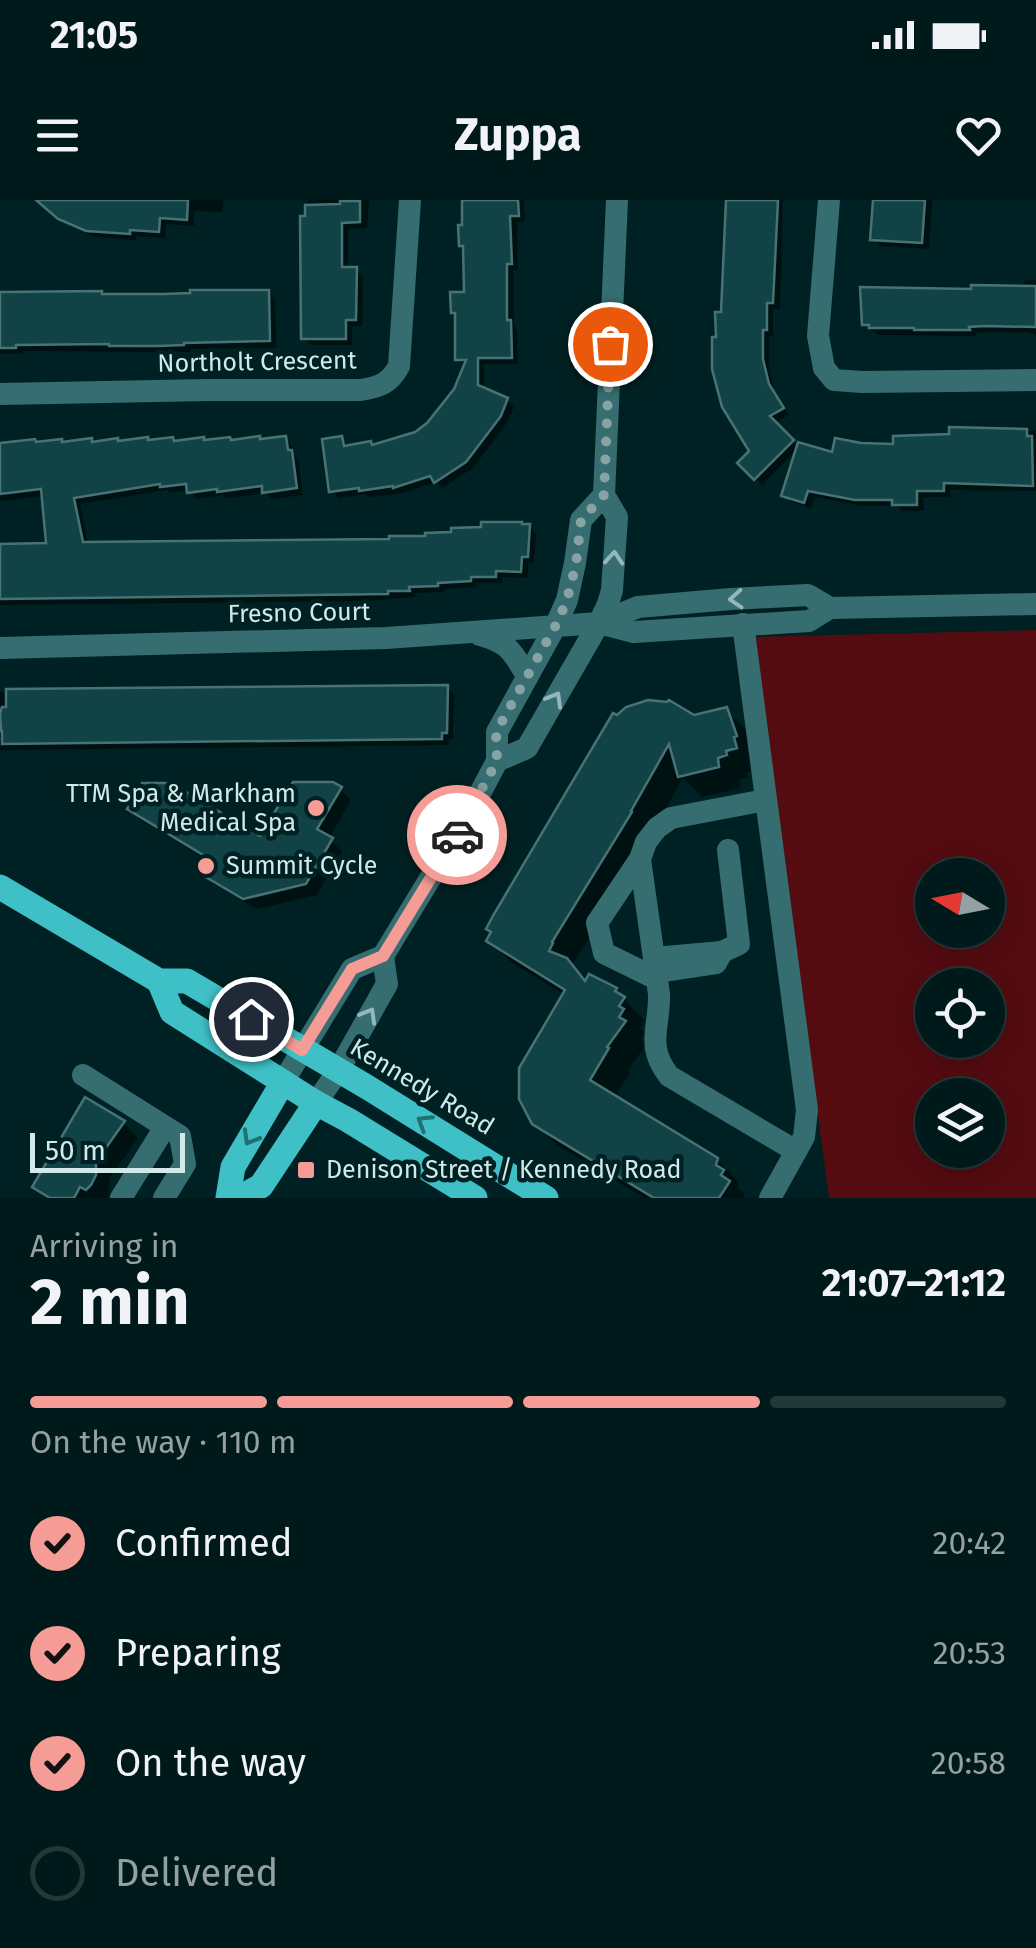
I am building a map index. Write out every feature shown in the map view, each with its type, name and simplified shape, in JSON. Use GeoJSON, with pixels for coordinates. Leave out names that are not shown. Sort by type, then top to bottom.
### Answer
{"type":"FeatureCollection","features":[{"type":"Feature","properties":{"kind":"main road","name":"Kennedy Road"},"geometry":{"type":"LineString","coordinates":[[0,886],[159,981],[188,982],[546,1198]]}},
{"type":"Feature","properties":{"kind":"main road","name":"Kennedy Road"},"geometry":{"type":"LineString","coordinates":[[159,981],[172,1012],[474,1198]]}},
{"type":"Feature","properties":{"kind":"main road"},"geometry":{"type":"LineString","coordinates":[[228,1198],[233,1167],[282,1082]]}},
{"type":"Feature","properties":{"kind":"main road"},"geometry":{"type":"LineString","coordinates":[[239,1198],[262,1186],[316,1104]]}},
{"type":"Feature","properties":{"kind":"street","name":"Northolt Crescent"},"geometry":{"type":"LineString","coordinates":[[0,394],[377,387],[391,380],[399,366],[410,200]]}},
{"type":"Feature","properties":{"kind":"street"},"geometry":{"type":"LineString","coordinates":[[497,761],[526,748],[600,624],[612,590],[617,516],[604,495],[616,200]]}},
{"type":"Feature","properties":{"kind":"street"},"geometry":{"type":"LineString","coordinates":[[829,200],[818,336],[824,368],[834,380],[1036,380]]}},
{"type":"Feature","properties":{"kind":"street"},"geometry":{"type":"LineString","coordinates":[[282,1082],[352,969],[383,956],[468,816],[497,761],[496,732],[556,625],[572,582],[581,520],[604,495]]}},
{"type":"Feature","properties":{"kind":"street"},"geometry":{"type":"LineString","coordinates":[[600,624],[638,607],[732,599],[808,595],[830,608]]}},
{"type":"Feature","properties":{"kind":"street"},"geometry":{"type":"LineString","coordinates":[[600,624],[634,632],[808,621],[830,608],[1036,604]]}},
{"type":"Feature","properties":{"kind":"street","name":"Fresno Court"},"geometry":{"type":"LineString","coordinates":[[0,648],[386,638],[600,624]]}},
{"type":"Feature","properties":{"kind":"street"},"geometry":{"type":"LineString","coordinates":[[744,624],[806,1110],[804,1137],[770,1198]]}},
{"type":"Feature","properties":{"kind":"street"},"geometry":{"type":"LineString","coordinates":[[472,633],[501,641],[527,676]]}},
{"type":"Feature","properties":{"kind":"street"},"geometry":{"type":"LineString","coordinates":[[728,850],[739,944],[722,952],[716,963],[656,969],[604,953],[597,923],[657,828],[671,818],[766,800]]}},
{"type":"Feature","properties":{"kind":"street"},"geometry":{"type":"LineString","coordinates":[[640,858],[660,1009],[654,1038],[660,1064],[669,1076],[796,1152]]}},
{"type":"Feature","properties":{"kind":"street"},"geometry":{"type":"LineString","coordinates":[[316,1104],[387,984],[383,956]]}},
{"type":"Feature","properties":{"kind":"street"},"geometry":{"type":"LineString","coordinates":[[83,1075],[180,1136],[186,1164],[164,1198]]}},
{"type":"Feature","properties":{"kind":"street"},"geometry":{"type":"LineString","coordinates":[[120,1198],[165,1127]]}},
{"type":"Feature","properties":{"kind":"shaded area"},"geometry":{"type":"Polygon","coordinates":[[[1036,630],[1036,1198],[829,1198],[755,637],[1036,630]]]}},
{"type":"Feature","properties":{"kind":"building"},"geometry":{"type":"Polygon","coordinates":[[[36,200],[188,200],[187,220],[160,218],[159,232],[86,231],[58,219],[36,200]]]}},
{"type":"Feature","properties":{"kind":"building"},"geometry":{"type":"Polygon","coordinates":[[[462,200],[518,200],[519,216],[510,216],[512,264],[507,264],[512,358],[478,358],[478,385],[508,398],[501,416],[466,462],[434,483],[430,476],[393,488],[329,492],[322,439],[342,436],[344,446],[371,441],[372,445],[415,432],[454,389],[466,360],[455,360],[455,313],[451,313],[450,292],[464,292],[463,246],[459,246],[458,225],[462,225],[462,200]]]}},
{"type":"Feature","properties":{"kind":"building"},"geometry":{"type":"Polygon","coordinates":[[[726,200],[778,200],[773,303],[767,303],[763,359],[769,384],[784,408],[770,416],[794,440],[754,480],[737,463],[749,451],[722,407],[712,369],[715,312],[721,312],[726,200]]]}},
{"type":"Feature","properties":{"kind":"building"},"geometry":{"type":"Polygon","coordinates":[[[873,200],[925,200],[922,243],[870,240],[873,200]]]}},
{"type":"Feature","properties":{"kind":"building"},"geometry":{"type":"Polygon","coordinates":[[[360,201],[360,222],[342,223],[342,267],[357,267],[356,320],[346,320],[346,339],[301,339],[300,216],[305,216],[305,205],[360,201]]]}},
{"type":"Feature","properties":{"kind":"building"},"geometry":{"type":"Polygon","coordinates":[[[971,285],[1036,286],[1036,327],[914,330],[862,325],[860,287],[971,289],[971,285]]]}},
{"type":"Feature","properties":{"kind":"building"},"geometry":{"type":"Polygon","coordinates":[[[190,290],[269,290],[270,341],[0,348],[0,292],[164,294],[190,290]]]}},
{"type":"Feature","properties":{"kind":"building"},"geometry":{"type":"Polygon","coordinates":[[[949,427],[1027,429],[1027,436],[1032,436],[1033,486],[944,483],[944,491],[917,491],[917,505],[892,505],[892,500],[855,500],[808,491],[804,503],[781,496],[798,442],[832,452],[835,438],[893,444],[893,436],[949,434],[949,427]]]}},
{"type":"Feature","properties":{"kind":"building"},"geometry":{"type":"Polygon","coordinates":[[[286,436],[297,488],[262,493],[262,486],[187,493],[186,484],[160,484],[74,498],[83,542],[389,539],[481,527],[481,522],[522,522],[530,524],[528,557],[522,557],[521,572],[496,571],[496,577],[471,577],[471,581],[409,587],[410,591],[388,594],[0,599],[0,544],[46,543],[41,489],[0,494],[0,443],[148,437],[173,437],[174,441],[204,437],[231,440],[286,436]]]}},
{"type":"Feature","properties":{"kind":"building"},"geometry":{"type":"Polygon","coordinates":[[[448,685],[447,733],[442,733],[442,739],[2,744],[0,713],[6,707],[6,689],[448,685]]]}},
{"type":"Feature","properties":{"kind":"building"},"geometry":{"type":"Polygon","coordinates":[[[648,700],[669,700],[694,715],[727,707],[737,748],[718,758],[719,767],[678,777],[669,744],[549,951],[567,958],[585,981],[589,974],[617,988],[615,991],[625,997],[619,1006],[624,1009],[619,1017],[626,1021],[590,1080],[718,1158],[716,1165],[724,1170],[721,1175],[730,1181],[719,1198],[654,1198],[532,1124],[519,1099],[519,1068],[565,990],[486,941],[491,932],[486,929],[494,914],[613,713],[617,715],[626,707],[648,700]]]}},
{"type":"Feature","properties":{"kind":"building"},"geometry":{"type":"Polygon","coordinates":[[[293,782],[333,782],[342,787],[317,829],[333,838],[306,884],[243,899],[199,873],[208,858],[127,809],[142,783],[171,783],[260,836],[293,782]]]}},
{"type":"Feature","properties":{"kind":"building"},"geometry":{"type":"Polygon","coordinates":[[[85,1097],[125,1121],[96,1162],[91,1185],[86,1190],[80,1187],[74,1198],[50,1198],[32,1187],[85,1097]]]}},
{"type":"Feature","properties":{"kind":"way so far"},"geometry":{"type":"LineString","coordinates":[[457,835],[497,761],[496,732],[567,600],[581,520],[604,495],[610,344]]}},
{"type":"Feature","properties":{"kind":"place","name":"TTM Spa & Markham Medical Spa"},"geometry":{"type":"Point","coordinates":[316,808]}},
{"type":"Feature","properties":{"kind":"place","name":"Summit Cycle"},"geometry":{"type":"Point","coordinates":[206,866]}},
{"type":"Feature","properties":{"kind":"place","name":"Denison Street / Kennedy Road"},"geometry":{"type":"Point","coordinates":[306,1170]}},
{"type":"Feature","properties":{"kind":"route"},"geometry":{"type":"LineString","coordinates":[[251,1019],[302,1050],[352,969],[383,956],[457,835]]}}]}
